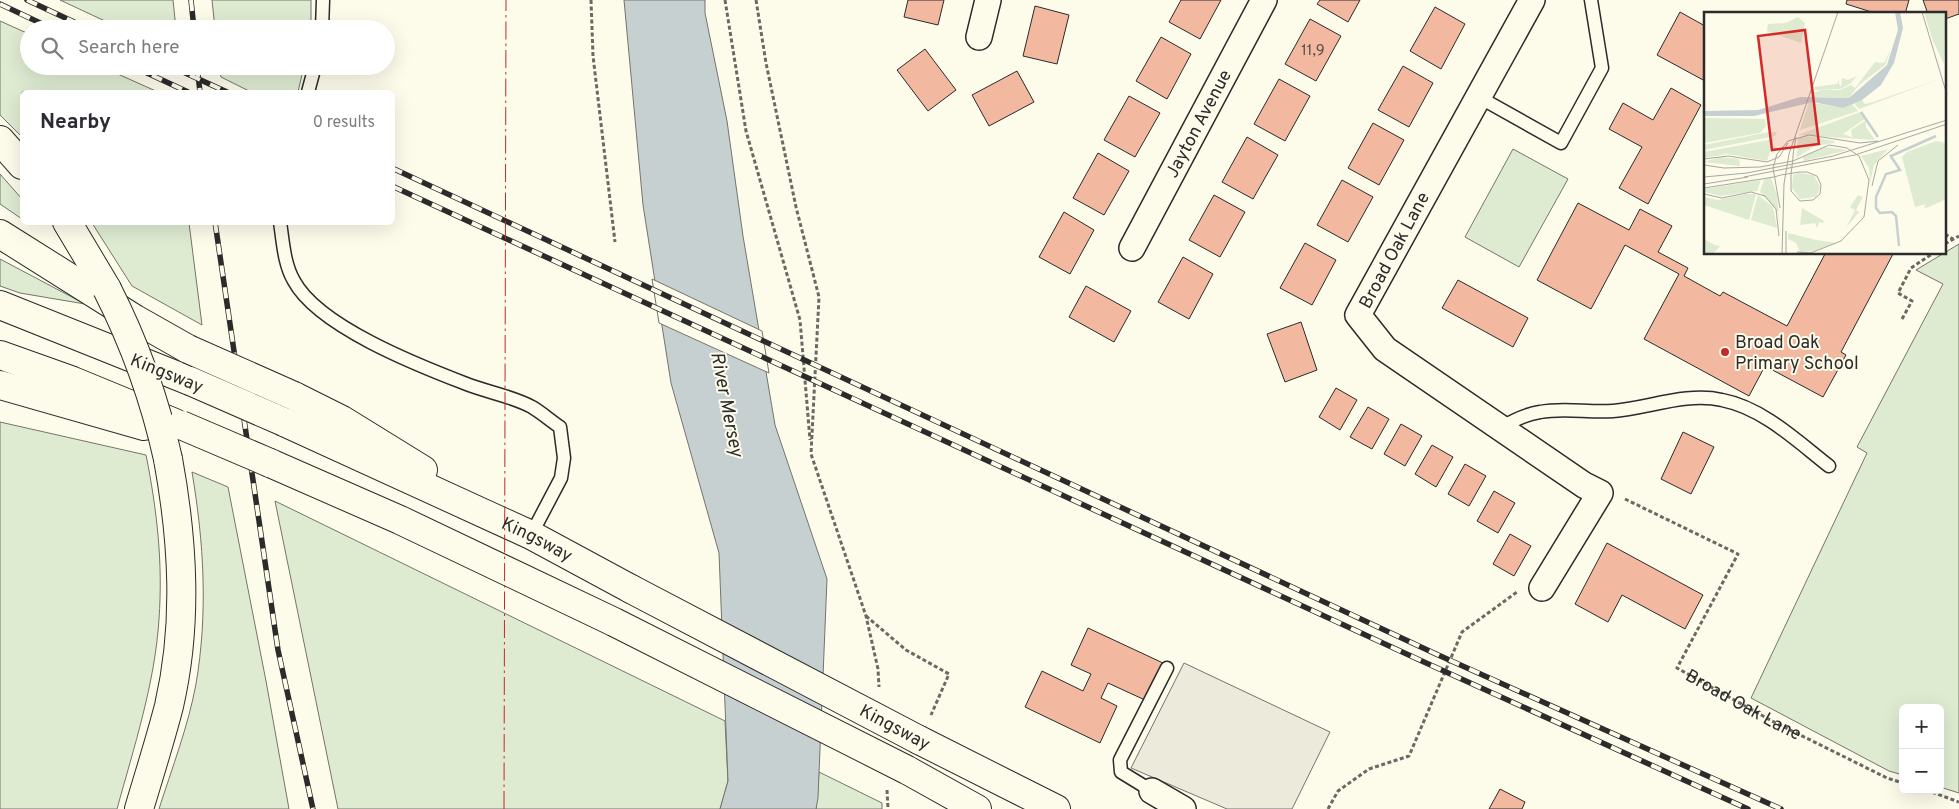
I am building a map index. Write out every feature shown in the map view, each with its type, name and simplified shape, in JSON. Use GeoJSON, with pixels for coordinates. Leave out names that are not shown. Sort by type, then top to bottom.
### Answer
{"type":"FeatureCollection","features":[{"type":"Feature","properties":{"kind":"highway"},"geometry":{"type":"LineString","coordinates":[[0,140],[20,163]]}},
{"type":"Feature","properties":{"kind":"highway"},"geometry":{"type":"LineString","coordinates":[[69,225],[108,289],[125,324],[158,412],[178,519],[182,609],[169,704],[139,809]]}},
{"type":"Feature","properties":{"kind":"highway"},"geometry":{"type":"LineString","coordinates":[[0,234],[135,319],[188,348],[342,420],[526,533]]}},
{"type":"Feature","properties":{"kind":"highway","name":"Kingsway"},"geometry":{"type":"LineString","coordinates":[[0,305],[284,422],[526,533],[919,740],[1056,809]]}},
{"type":"Feature","properties":{"kind":"highway"},"geometry":{"type":"LineString","coordinates":[[0,355],[73,381],[181,431]]}},
{"type":"Feature","properties":{"kind":"highway"},"geometry":{"type":"LineString","coordinates":[[0,385],[181,431]]}},
{"type":"Feature","properties":{"kind":"highway","name":"Kingsway"},"geometry":{"type":"LineString","coordinates":[[181,431],[300,476],[400,520],[614,622],[897,776],[977,809]]}},
{"type":"Feature","properties":{"kind":"street"},"geometry":{"type":"LineString","coordinates":[[979,37],[988,0]]}},
{"type":"Feature","properties":{"kind":"street","name":"Jayton Avenue"},"geometry":{"type":"LineString","coordinates":[[1132,248],[1264,0]]}},
{"type":"Feature","properties":{"kind":"street","name":"Broad Oak Lane"},"geometry":{"type":"LineString","coordinates":[[1532,0],[1477,96],[1358,315],[1385,349],[1600,493]]}},
{"type":"Feature","properties":{"kind":"street"},"geometry":{"type":"LineString","coordinates":[[1542,588],[1600,493]]}},
{"type":"Feature","properties":{"kind":"street"},"geometry":{"type":"LineString","coordinates":[[1152,792],[1184,809]]}},
{"type":"Feature","properties":{"kind":"lane"},"geometry":{"type":"LineString","coordinates":[[322,20],[323,0]]}},
{"type":"Feature","properties":{"kind":"lane"},"geometry":{"type":"LineString","coordinates":[[1477,96],[1561,143],[1602,68],[1590,0]]}},
{"type":"Feature","properties":{"kind":"lane"},"geometry":{"type":"LineString","coordinates":[[309,90],[313,75]]}},
{"type":"Feature","properties":{"kind":"lane"},"geometry":{"type":"LineString","coordinates":[[280,225],[285,256],[292,279],[299,289],[323,312],[350,331],[380,346],[463,383],[532,407],[560,428],[564,458],[561,478],[526,533]]}},
{"type":"Feature","properties":{"kind":"lane"},"geometry":{"type":"LineString","coordinates":[[1502,427],[1522,416],[1558,409],[1610,411],[1697,398],[1722,399],[1746,408],[1775,424],[1829,466]]}},
{"type":"Feature","properties":{"kind":"lane"},"geometry":{"type":"LineString","coordinates":[[1152,792],[1121,772],[1120,760],[1168,668]]}},
{"type":"Feature","properties":{"kind":"path"},"geometry":{"type":"LineString","coordinates":[[591,0],[594,56],[615,242]]}},
{"type":"Feature","properties":{"kind":"path"},"geometry":{"type":"LineString","coordinates":[[725,0],[746,131],[800,320],[811,454],[866,616],[878,669],[880,697]]}},
{"type":"Feature","properties":{"kind":"path"},"geometry":{"type":"LineString","coordinates":[[756,0],[766,63],[796,207],[819,298],[811,454]]}},
{"type":"Feature","properties":{"kind":"path"},"geometry":{"type":"LineString","coordinates":[[1946,235],[1954,239]]}},
{"type":"Feature","properties":{"kind":"path"},"geometry":{"type":"LineString","coordinates":[[1946,243],[1959,236]]}},
{"type":"Feature","properties":{"kind":"path"},"geometry":{"type":"LineString","coordinates":[[1902,319],[1912,301],[1898,293],[1911,268],[1930,255]]}},
{"type":"Feature","properties":{"kind":"path","name":"Broad Oak Lane"},"geometry":{"type":"LineString","coordinates":[[1600,493],[1625,499],[1738,554],[1677,668],[1772,721],[1878,774],[1899,782]]}},
{"type":"Feature","properties":{"kind":"path"},"geometry":{"type":"LineString","coordinates":[[1328,809],[1338,790],[1369,769],[1409,756],[1462,632],[1515,592],[1542,588]]}},
{"type":"Feature","properties":{"kind":"path"},"geometry":{"type":"LineString","coordinates":[[866,616],[906,650],[949,674],[934,709]]}},
{"type":"Feature","properties":{"kind":"path"},"geometry":{"type":"LineString","coordinates":[[888,809],[897,776]]}},
{"type":"Feature","properties":{"kind":"path"},"geometry":{"type":"LineString","coordinates":[[1937,794],[1959,802]]}},
{"type":"Feature","properties":{"kind":"green space"},"geometry":{"type":"Polygon","coordinates":[[[60,0],[173,0],[175,20],[103,20],[60,0]]]}},
{"type":"Feature","properties":{"kind":"green space"},"geometry":{"type":"Polygon","coordinates":[[[212,0],[311,0],[311,20],[214,20],[212,0]]]}},
{"type":"Feature","properties":{"kind":"green space"},"geometry":{"type":"Polygon","coordinates":[[[0,21],[20,30],[20,75],[120,75],[154,90],[20,90],[20,135],[0,115],[0,21]]]}},
{"type":"Feature","properties":{"kind":"green space"},"geometry":{"type":"Polygon","coordinates":[[[221,75],[302,75],[298,90],[247,90],[221,77],[221,75]]]}},
{"type":"Feature","properties":{"kind":"green space"},"geometry":{"type":"Polygon","coordinates":[[[1513,149],[1568,179],[1519,267],[1465,237],[1513,149]]]}},
{"type":"Feature","properties":{"kind":"green space"},"geometry":{"type":"Polygon","coordinates":[[[0,174],[20,197],[20,218],[0,204],[0,174]]]}},
{"type":"Feature","properties":{"kind":"green space"},"geometry":{"type":"Polygon","coordinates":[[[93,225],[189,225],[202,325],[132,286],[93,225]]]}},
{"type":"Feature","properties":{"kind":"green space"},"geometry":{"type":"Polygon","coordinates":[[[1959,244],[1959,793],[1944,788],[1944,704],[1899,704],[1899,774],[1889,771],[1751,698],[1867,453],[1857,447],[1943,284],[1916,270],[1941,255],[1946,255],[1946,252],[1959,244]]]}},
{"type":"Feature","properties":{"kind":"green space"},"geometry":{"type":"Polygon","coordinates":[[[0,259],[85,304],[20,293],[0,286],[0,259]]]}},
{"type":"Feature","properties":{"kind":"green space"},"geometry":{"type":"Polygon","coordinates":[[[0,422],[146,455],[160,557],[159,619],[157,643],[148,691],[137,739],[117,809],[0,809],[0,422]]]}},
{"type":"Feature","properties":{"kind":"green space"},"geometry":{"type":"Polygon","coordinates":[[[192,472],[228,487],[289,809],[159,809],[189,716],[200,657],[203,604],[202,552],[192,472]]]}},
{"type":"Feature","properties":{"kind":"green space"},"geometry":{"type":"Polygon","coordinates":[[[275,501],[725,721],[728,781],[720,809],[338,809],[275,501]]]}},
{"type":"Feature","properties":{"kind":"green space"},"geometry":{"type":"Polygon","coordinates":[[[819,772],[882,803],[882,809],[816,809],[819,772]]]}},
{"type":"Feature","properties":{"kind":"shaded area"},"geometry":{"type":"Polygon","coordinates":[[[1184,663],[1330,732],[1292,809],[1227,809],[1131,768],[1184,663]]]}},
{"type":"Feature","properties":{"kind":"water","name":"River Mersey"},"geometry":{"type":"Polygon","coordinates":[[[624,0],[705,0],[705,13],[727,121],[743,236],[775,425],[827,579],[816,809],[720,809],[728,781],[719,553],[671,383],[643,205],[624,0]]]}},
{"type":"Feature","properties":{"kind":"pier"},"geometry":{"type":"Polygon","coordinates":[[[652,279],[762,331],[769,373],[659,323],[652,279]]]}},
{"type":"Feature","properties":{"kind":"building"},"geometry":{"type":"Polygon","coordinates":[[[908,0],[944,0],[938,25],[904,17],[908,0]]]}},
{"type":"Feature","properties":{"kind":"building"},"geometry":{"type":"Polygon","coordinates":[[[1181,0],[1221,0],[1200,39],[1169,22],[1181,0]]]}},
{"type":"Feature","properties":{"kind":"building"},"geometry":{"type":"Polygon","coordinates":[[[1320,0],[1360,0],[1348,22],[1317,4],[1320,0]]]}},
{"type":"Feature","properties":{"kind":"building"},"geometry":{"type":"Polygon","coordinates":[[[1847,0],[1909,0],[1906,12],[1872,12],[1846,4],[1847,0]]]}},
{"type":"Feature","properties":{"kind":"building"},"geometry":{"type":"Polygon","coordinates":[[[1923,0],[1959,0],[1959,14],[1946,19],[1946,12],[1927,12],[1923,0]]]}},
{"type":"Feature","properties":{"kind":"building"},"geometry":{"type":"Polygon","coordinates":[[[1035,6],[1069,15],[1057,64],[1023,56],[1035,6]]]}},
{"type":"Feature","properties":{"kind":"building"},"geometry":{"type":"Polygon","coordinates":[[[1435,7],[1465,24],[1441,69],[1410,51],[1435,7]]]}},
{"type":"Feature","properties":{"kind":"building"},"geometry":{"type":"Polygon","coordinates":[[[1680,12],[1704,25],[1704,80],[1657,55],[1680,12]]]}},
{"type":"Feature","properties":{"kind":"building"},"geometry":{"type":"Polygon","coordinates":[[[1310,19],[1341,36],[1316,81],[1285,64],[1310,19]]]}},
{"type":"Feature","properties":{"kind":"building"},"geometry":{"type":"Polygon","coordinates":[[[1161,37],[1191,54],[1167,99],[1136,81],[1161,37]]]}},
{"type":"Feature","properties":{"kind":"building"},"geometry":{"type":"Polygon","coordinates":[[[925,49],[956,90],[928,111],[897,70],[925,49]]]}},
{"type":"Feature","properties":{"kind":"building"},"geometry":{"type":"Polygon","coordinates":[[[1403,66],[1433,83],[1409,127],[1378,110],[1403,66]]]}},
{"type":"Feature","properties":{"kind":"building"},"geometry":{"type":"Polygon","coordinates":[[[1017,71],[1034,102],[989,126],[972,95],[1017,71]]]}},
{"type":"Feature","properties":{"kind":"building"},"geometry":{"type":"Polygon","coordinates":[[[1279,79],[1310,96],[1285,141],[1254,124],[1279,79]]]}},
{"type":"Feature","properties":{"kind":"building"},"geometry":{"type":"Polygon","coordinates":[[[1671,88],[1701,105],[1648,204],[1619,188],[1642,147],[1609,129],[1623,103],[1653,120],[1671,88]]]}},
{"type":"Feature","properties":{"kind":"building"},"geometry":{"type":"Polygon","coordinates":[[[1129,96],[1160,113],[1135,157],[1104,140],[1129,96]]]}},
{"type":"Feature","properties":{"kind":"building"},"geometry":{"type":"Polygon","coordinates":[[[1373,123],[1404,140],[1379,185],[1348,168],[1373,123]]]}},
{"type":"Feature","properties":{"kind":"building"},"geometry":{"type":"Polygon","coordinates":[[[1247,137],[1278,155],[1253,199],[1222,182],[1247,137]]]}},
{"type":"Feature","properties":{"kind":"building"},"geometry":{"type":"Polygon","coordinates":[[[1098,153],[1129,171],[1104,215],[1073,198],[1098,153]]]}},
{"type":"Feature","properties":{"kind":"building"},"geometry":{"type":"Polygon","coordinates":[[[1342,180],[1373,197],[1348,242],[1317,225],[1342,180]]]}},
{"type":"Feature","properties":{"kind":"building"},"geometry":{"type":"Polygon","coordinates":[[[1214,195],[1245,212],[1220,257],[1189,240],[1214,195]]]}},
{"type":"Feature","properties":{"kind":"building"},"geometry":{"type":"Polygon","coordinates":[[[1578,203],[1629,230],[1640,209],[1672,226],[1658,252],[1688,268],[1684,276],[1720,296],[1723,292],[1787,326],[1824,255],[1892,255],[1841,352],[1846,355],[1823,397],[1765,366],[1749,396],[1644,339],[1679,274],[1625,245],[1591,309],[1537,280],[1578,203]]]}},
{"type":"Feature","properties":{"kind":"building"},"geometry":{"type":"Polygon","coordinates":[[[1064,212],[1094,230],[1070,274],[1039,257],[1064,212]]]}},
{"type":"Feature","properties":{"kind":"building"},"geometry":{"type":"Polygon","coordinates":[[[1305,243],[1336,260],[1312,305],[1280,288],[1305,243]]]}},
{"type":"Feature","properties":{"kind":"building"},"geometry":{"type":"Polygon","coordinates":[[[1183,257],[1213,274],[1189,319],[1158,302],[1183,257]]]}},
{"type":"Feature","properties":{"kind":"building"},"geometry":{"type":"Polygon","coordinates":[[[1458,280],[1528,318],[1513,347],[1442,308],[1458,280]]]}},
{"type":"Feature","properties":{"kind":"building"},"geometry":{"type":"Polygon","coordinates":[[[1086,286],[1131,311],[1114,342],[1069,317],[1086,286]]]}},
{"type":"Feature","properties":{"kind":"building"},"geometry":{"type":"Polygon","coordinates":[[[1301,322],[1317,370],[1285,382],[1267,334],[1301,322]]]}},
{"type":"Feature","properties":{"kind":"building"},"geometry":{"type":"Polygon","coordinates":[[[1336,388],[1357,400],[1340,430],[1319,417],[1336,388]]]}},
{"type":"Feature","properties":{"kind":"building"},"geometry":{"type":"Polygon","coordinates":[[[1368,407],[1389,419],[1372,449],[1350,437],[1368,407]]]}},
{"type":"Feature","properties":{"kind":"building"},"geometry":{"type":"Polygon","coordinates":[[[1401,424],[1422,436],[1405,466],[1384,454],[1401,424]]]}},
{"type":"Feature","properties":{"kind":"building"},"geometry":{"type":"Polygon","coordinates":[[[1683,432],[1714,447],[1691,494],[1661,479],[1683,432]]]}},
{"type":"Feature","properties":{"kind":"building"},"geometry":{"type":"Polygon","coordinates":[[[1432,445],[1453,457],[1436,487],[1415,474],[1432,445]]]}},
{"type":"Feature","properties":{"kind":"building"},"geometry":{"type":"Polygon","coordinates":[[[1465,464],[1486,476],[1469,506],[1448,494],[1465,464]]]}},
{"type":"Feature","properties":{"kind":"building"},"geometry":{"type":"Polygon","coordinates":[[[1494,491],[1515,503],[1498,533],[1477,521],[1494,491]]]}},
{"type":"Feature","properties":{"kind":"building"},"geometry":{"type":"Polygon","coordinates":[[[1510,534],[1531,546],[1514,576],[1493,564],[1510,534]]]}},
{"type":"Feature","properties":{"kind":"building"},"geometry":{"type":"Polygon","coordinates":[[[1607,543],[1703,595],[1685,629],[1622,595],[1608,622],[1575,604],[1607,543]]]}},
{"type":"Feature","properties":{"kind":"building"},"geometry":{"type":"Polygon","coordinates":[[[1088,628],[1163,663],[1145,700],[1108,683],[1101,698],[1117,706],[1100,743],[1025,707],[1042,671],[1083,691],[1091,674],[1071,665],[1088,628]]]}},
{"type":"Feature","properties":{"kind":"building"},"geometry":{"type":"Polygon","coordinates":[[[1500,789],[1525,802],[1522,809],[1489,809],[1500,789]]]}},
{"type":"Feature","properties":{"kind":"railway"},"geometry":{"type":"LineString","coordinates":[[27,0],[70,20]]}},
{"type":"Feature","properties":{"kind":"railway"},"geometry":{"type":"LineString","coordinates":[[191,0],[193,20]]}},
{"type":"Feature","properties":{"kind":"railway"},"geometry":{"type":"LineString","coordinates":[[0,4],[34,20]]}},
{"type":"Feature","properties":{"kind":"railway"},"geometry":{"type":"LineString","coordinates":[[151,75],[184,90]]}},
{"type":"Feature","properties":{"kind":"railway"},"geometry":{"type":"LineString","coordinates":[[190,75],[223,90]]}},
{"type":"Feature","properties":{"kind":"railway"},"geometry":{"type":"LineString","coordinates":[[198,75],[200,90]]}},
{"type":"Feature","properties":{"kind":"railway"},"geometry":{"type":"LineString","coordinates":[[395,169],[1436,654],[1781,809]]}},
{"type":"Feature","properties":{"kind":"railway"},"geometry":{"type":"LineString","coordinates":[[395,187],[1424,662],[1748,809]]}},
{"type":"Feature","properties":{"kind":"railway"},"geometry":{"type":"LineString","coordinates":[[215,225],[278,650],[313,809]]}},
{"type":"Feature","properties":{"kind":"power"},"geometry":{"type":"LineString","coordinates":[[504,809],[506,0]]}},
{"type":"Feature","properties":{"kind":"place","name":"Broad Oak Primary School"},"geometry":{"type":"Point","coordinates":[1725,352]}}]}
